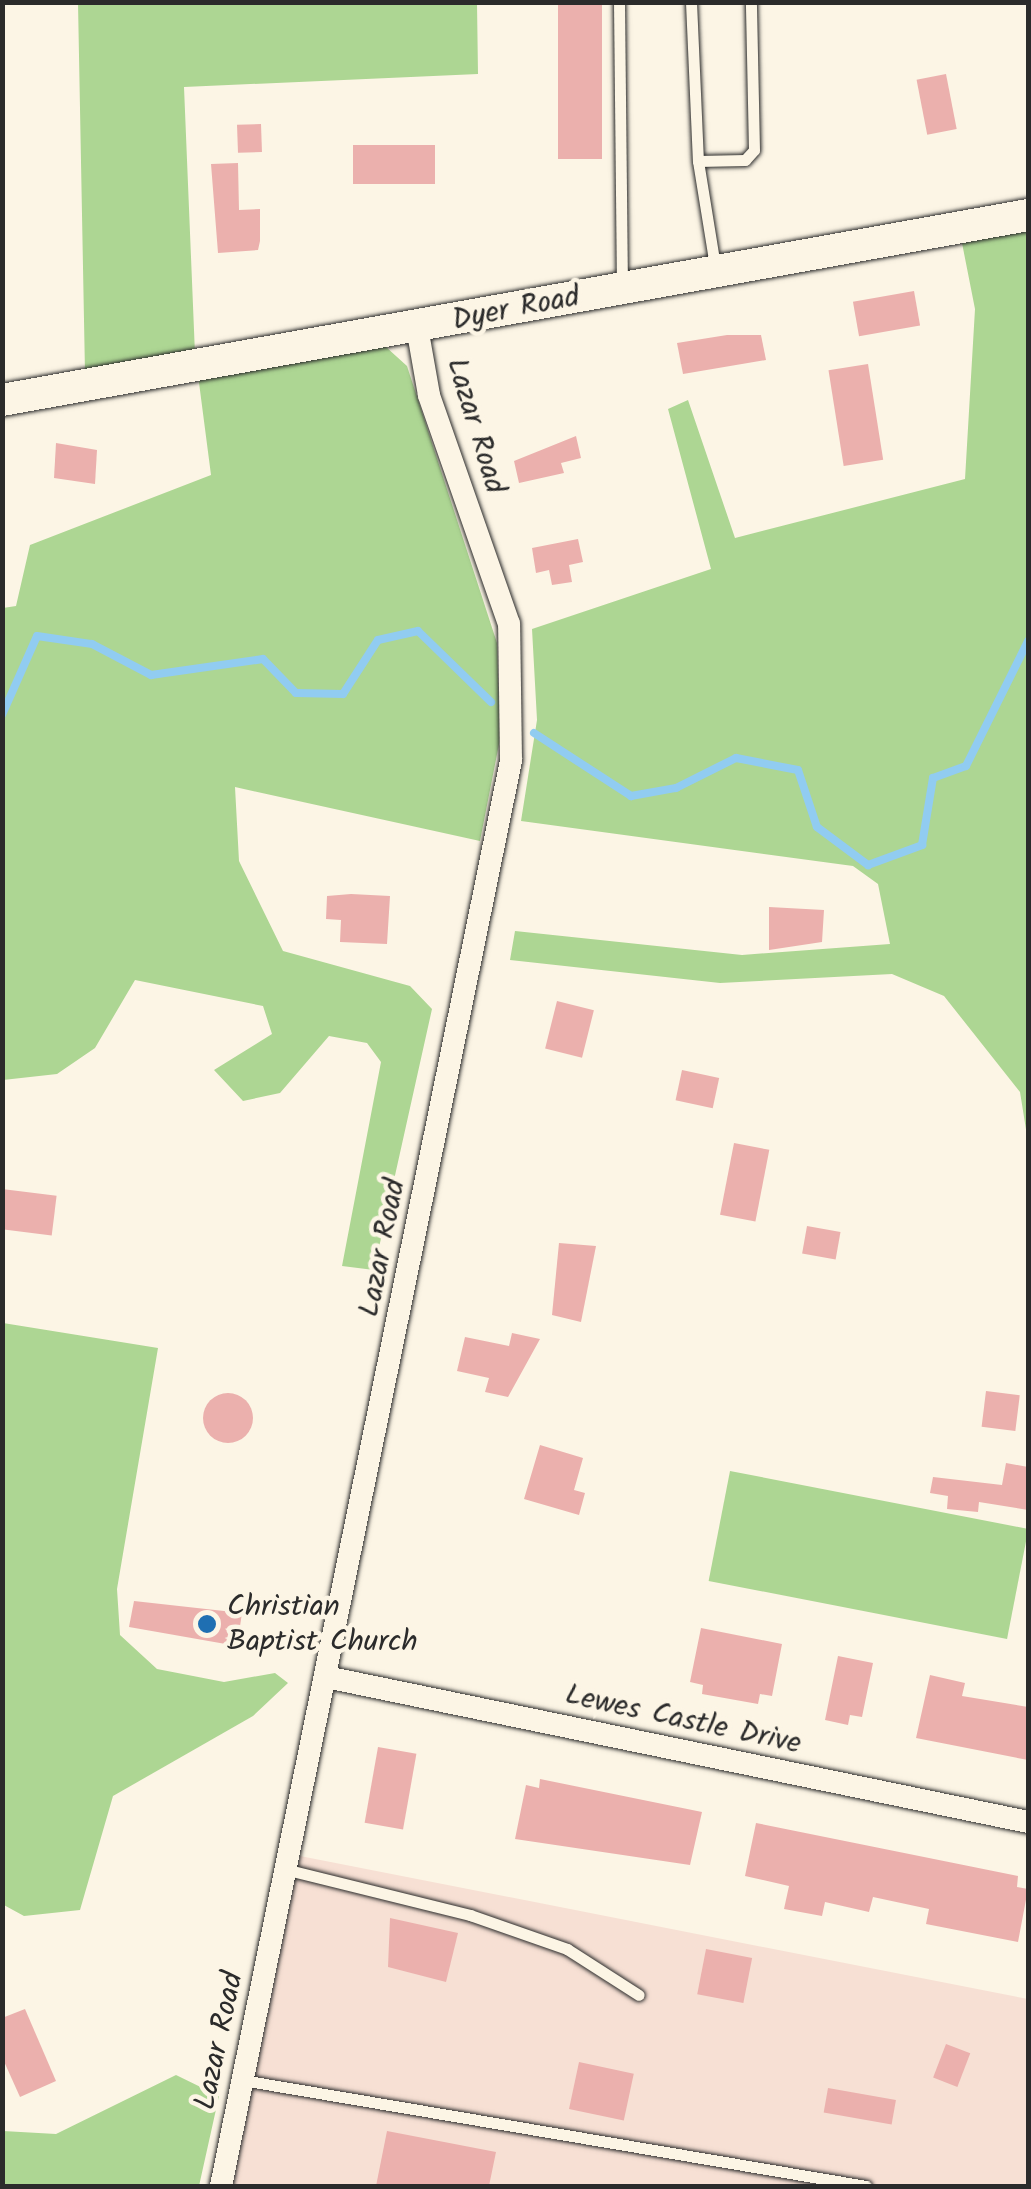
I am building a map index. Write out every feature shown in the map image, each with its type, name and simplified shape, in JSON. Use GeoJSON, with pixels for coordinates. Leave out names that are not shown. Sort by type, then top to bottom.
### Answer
{"type":"FeatureCollection","features":[{"type":"Feature","properties":{"kind":"street","name":"Dyer Road"},"geometry":{"type":"LineString","coordinates":[[2,400],[1028,215]]}},
{"type":"Feature","properties":{"kind":"street","name":"Lazar Road"},"geometry":{"type":"LineString","coordinates":[[220,2186],[326,1678],[515,714],[509,624],[428,395],[416,328]]}},
{"type":"Feature","properties":{"kind":"street","name":"Lewes Castle Drive"},"geometry":{"type":"LineString","coordinates":[[326,1678],[1028,1822]]}},
{"type":"Feature","properties":{"kind":"lane"},"geometry":{"type":"LineString","coordinates":[[619,2],[622,289]]}},
{"type":"Feature","properties":{"kind":"lane"},"geometry":{"type":"LineString","coordinates":[[692,2],[698,162],[716,270]]}},
{"type":"Feature","properties":{"kind":"lane"},"geometry":{"type":"LineString","coordinates":[[698,162],[744,160],[754,150],[751,2]]}},
{"type":"Feature","properties":{"kind":"lane"},"geometry":{"type":"LineString","coordinates":[[284,1869],[470,1915],[567,1950],[639,1995]]}},
{"type":"Feature","properties":{"kind":"lane"},"geometry":{"type":"LineString","coordinates":[[242,2080],[866,2186]]}},
{"type":"Feature","properties":{"kind":"shaded area"},"geometry":{"type":"Polygon","coordinates":[[[300,1856],[1028,1999],[1028,2186],[232,2186],[300,1856]]]}},
{"type":"Feature","properties":{"kind":"green space"},"geometry":{"type":"Polygon","coordinates":[[[78,3],[477,3],[478,74],[184,87],[195,354],[85,373],[78,3]]]}},
{"type":"Feature","properties":{"kind":"green space"},"geometry":{"type":"Polygon","coordinates":[[[1028,231],[1028,1142],[1020,1092],[944,996],[892,974],[720,983],[510,960],[515,931],[742,955],[890,944],[878,884],[853,866],[521,821],[537,720],[532,629],[711,569],[668,409],[688,400],[735,538],[965,479],[975,309],[962,243],[1028,231]]]}},
{"type":"Feature","properties":{"kind":"green space"},"geometry":{"type":"Polygon","coordinates":[[[386,347],[407,366],[497,643],[500,739],[480,841],[235,787],[239,861],[283,951],[410,986],[432,1009],[374,1270],[342,1266],[381,1062],[367,1043],[329,1036],[280,1093],[243,1101],[214,1070],[272,1034],[263,1006],[135,980],[95,1048],[57,1074],[3,1080],[3,608],[16,606],[30,545],[211,475],[198,375],[386,347]]]}},
{"type":"Feature","properties":{"kind":"green space"},"geometry":{"type":"Polygon","coordinates":[[[3,1323],[158,1348],[117,1589],[120,1635],[157,1669],[224,1682],[275,1673],[288,1683],[253,1716],[113,1796],[80,1910],[24,1916],[2,1904],[3,1323]]]}},
{"type":"Feature","properties":{"kind":"green space"},"geometry":{"type":"Polygon","coordinates":[[[730,1471],[1028,1529],[1007,1639],[709,1581],[730,1471]]]}},
{"type":"Feature","properties":{"kind":"green space"},"geometry":{"type":"Polygon","coordinates":[[[176,2075],[219,2096],[199,2186],[3,2186],[3,2131],[56,2134],[176,2075]]]}},
{"type":"Feature","properties":{"kind":"building"},"geometry":{"type":"Polygon","coordinates":[[[558,2],[602,2],[602,159],[558,159],[558,2]]]}},
{"type":"Feature","properties":{"kind":"building"},"geometry":{"type":"Polygon","coordinates":[[[946,74],[957,129],[927,135],[917,80],[946,74]]]}},
{"type":"Feature","properties":{"kind":"building"},"geometry":{"type":"Polygon","coordinates":[[[261,124],[262,152],[238,153],[237,125],[261,124]]]}},
{"type":"Feature","properties":{"kind":"building"},"geometry":{"type":"Polygon","coordinates":[[[353,145],[435,145],[435,184],[353,184],[353,145]]]}},
{"type":"Feature","properties":{"kind":"building"},"geometry":{"type":"Polygon","coordinates":[[[238,163],[239,210],[260,209],[258,250],[218,253],[211,164],[238,163]]]}},
{"type":"Feature","properties":{"kind":"building"},"geometry":{"type":"Polygon","coordinates":[[[914,291],[920,325],[859,336],[853,302],[914,291]]]}},
{"type":"Feature","properties":{"kind":"building"},"geometry":{"type":"Polygon","coordinates":[[[727,335],[761,335],[766,360],[683,374],[677,343],[727,335]]]}},
{"type":"Feature","properties":{"kind":"building"},"geometry":{"type":"Polygon","coordinates":[[[868,364],[883,460],[844,466],[828,370],[868,364]]]}},
{"type":"Feature","properties":{"kind":"building"},"geometry":{"type":"Polygon","coordinates":[[[576,436],[581,458],[561,463],[564,473],[519,483],[514,461],[576,436]]]}},
{"type":"Feature","properties":{"kind":"building"},"geometry":{"type":"Polygon","coordinates":[[[56,443],[97,450],[95,484],[54,478],[56,443]]]}},
{"type":"Feature","properties":{"kind":"building"},"geometry":{"type":"Polygon","coordinates":[[[578,539],[583,562],[569,565],[572,582],[552,585],[549,570],[536,573],[532,548],[578,539]]]}},
{"type":"Feature","properties":{"kind":"building"},"geometry":{"type":"Polygon","coordinates":[[[327,896],[390,896],[387,944],[340,942],[341,920],[326,919],[327,896]]]}},
{"type":"Feature","properties":{"kind":"building"},"geometry":{"type":"Polygon","coordinates":[[[769,907],[824,910],[822,942],[769,950],[769,907]]]}},
{"type":"Feature","properties":{"kind":"building"},"geometry":{"type":"Polygon","coordinates":[[[557,1001],[594,1010],[582,1058],[545,1049],[557,1001]]]}},
{"type":"Feature","properties":{"kind":"building"},"geometry":{"type":"Polygon","coordinates":[[[682,1070],[719,1078],[713,1108],[676,1100],[682,1070]]]}},
{"type":"Feature","properties":{"kind":"building"},"geometry":{"type":"Polygon","coordinates":[[[734,1143],[769,1150],[755,1222],[720,1215],[734,1143]]]}},
{"type":"Feature","properties":{"kind":"building"},"geometry":{"type":"Polygon","coordinates":[[[2,1189],[57,1196],[52,1235],[2,1229],[2,1189]]]}},
{"type":"Feature","properties":{"kind":"building"},"geometry":{"type":"Polygon","coordinates":[[[807,1226],[840,1232],[836,1259],[802,1254],[807,1226]]]}},
{"type":"Feature","properties":{"kind":"building"},"geometry":{"type":"Polygon","coordinates":[[[559,1243],[596,1246],[581,1322],[552,1315],[559,1243]]]}},
{"type":"Feature","properties":{"kind":"building"},"geometry":{"type":"Polygon","coordinates":[[[512,1333],[540,1339],[508,1397],[485,1392],[489,1378],[457,1371],[465,1337],[509,1346],[512,1333]]]}},
{"type":"Feature","properties":{"kind":"building"},"geometry":{"type":"Polygon","coordinates":[[[986,1391],[1020,1395],[1015,1431],[982,1427],[986,1391]]]}},
{"type":"Feature","properties":{"kind":"building"},"geometry":{"type":"Polygon","coordinates":[[[228,1393],[245,1401],[253,1418],[245,1435],[228,1443],[211,1435],[203,1418],[211,1401],[228,1393]]]}},
{"type":"Feature","properties":{"kind":"building"},"geometry":{"type":"Polygon","coordinates":[[[540,1445],[583,1458],[574,1490],[585,1493],[579,1515],[524,1499],[540,1445]]]}},
{"type":"Feature","properties":{"kind":"building"},"geometry":{"type":"Polygon","coordinates":[[[1006,1463],[1028,1467],[1028,1510],[979,1502],[978,1512],[947,1509],[948,1496],[930,1493],[933,1477],[1002,1485],[1006,1463]]]}},
{"type":"Feature","properties":{"kind":"building","name":"Christian Baptist Church"},"geometry":{"type":"Polygon","coordinates":[[[134,1601],[242,1613],[237,1646],[129,1627],[134,1601]]]}},
{"type":"Feature","properties":{"kind":"building"},"geometry":{"type":"Polygon","coordinates":[[[701,1628],[782,1644],[772,1696],[760,1694],[758,1704],[702,1694],[703,1685],[690,1682],[701,1628]]]}},
{"type":"Feature","properties":{"kind":"building"},"geometry":{"type":"Polygon","coordinates":[[[838,1656],[873,1663],[862,1717],[850,1715],[848,1725],[825,1720],[838,1656]]]}},
{"type":"Feature","properties":{"kind":"building"},"geometry":{"type":"Polygon","coordinates":[[[930,1675],[965,1683],[962,1696],[1028,1707],[1028,1760],[916,1738],[930,1675]]]}},
{"type":"Feature","properties":{"kind":"building"},"geometry":{"type":"Polygon","coordinates":[[[378,1747],[416,1754],[403,1830],[365,1823],[378,1747]]]}},
{"type":"Feature","properties":{"kind":"building"},"geometry":{"type":"Polygon","coordinates":[[[540,1779],[702,1812],[690,1865],[515,1839],[526,1785],[539,1788],[540,1779]]]}},
{"type":"Feature","properties":{"kind":"building"},"geometry":{"type":"Polygon","coordinates":[[[756,1823],[1018,1876],[1017,1887],[1028,1889],[1018,1942],[926,1924],[929,1909],[873,1897],[869,1912],[825,1902],[822,1916],[784,1909],[789,1886],[745,1876],[756,1823]]]}},
{"type":"Feature","properties":{"kind":"building"},"geometry":{"type":"Polygon","coordinates":[[[390,1918],[458,1933],[446,1982],[388,1967],[390,1918]]]}},
{"type":"Feature","properties":{"kind":"building"},"geometry":{"type":"Polygon","coordinates":[[[706,1949],[752,1958],[743,2003],[697,1994],[706,1949]]]}},
{"type":"Feature","properties":{"kind":"building"},"geometry":{"type":"Polygon","coordinates":[[[25,2009],[56,2081],[20,2097],[2,2057],[2,2018],[25,2009]]]}},
{"type":"Feature","properties":{"kind":"building"},"geometry":{"type":"Polygon","coordinates":[[[946,2044],[970,2053],[957,2087],[933,2078],[946,2044]]]}},
{"type":"Feature","properties":{"kind":"building"},"geometry":{"type":"Polygon","coordinates":[[[579,2062],[634,2074],[624,2121],[569,2109],[579,2062]]]}},
{"type":"Feature","properties":{"kind":"building"},"geometry":{"type":"Polygon","coordinates":[[[828,2088],[896,2100],[892,2125],[824,2113],[828,2088]]]}},
{"type":"Feature","properties":{"kind":"building"},"geometry":{"type":"Polygon","coordinates":[[[387,2131],[496,2152],[489,2186],[376,2186],[387,2131]]]}},
{"type":"Feature","properties":{"kind":"waterway"},"geometry":{"type":"LineString","coordinates":[[2,715],[37,636],[92,644],[151,675],[263,659],[296,693],[343,694],[378,640],[418,631],[491,702]]}},
{"type":"Feature","properties":{"kind":"waterway"},"geometry":{"type":"LineString","coordinates":[[534,733],[631,796],[676,788],[736,758],[798,770],[817,827],[868,865],[922,845],[933,778],[966,766],[1028,641]]}},
{"type":"Feature","properties":{"kind":"place","name":"Christian Baptist Church"},"geometry":{"type":"Point","coordinates":[207,1624]}}]}
